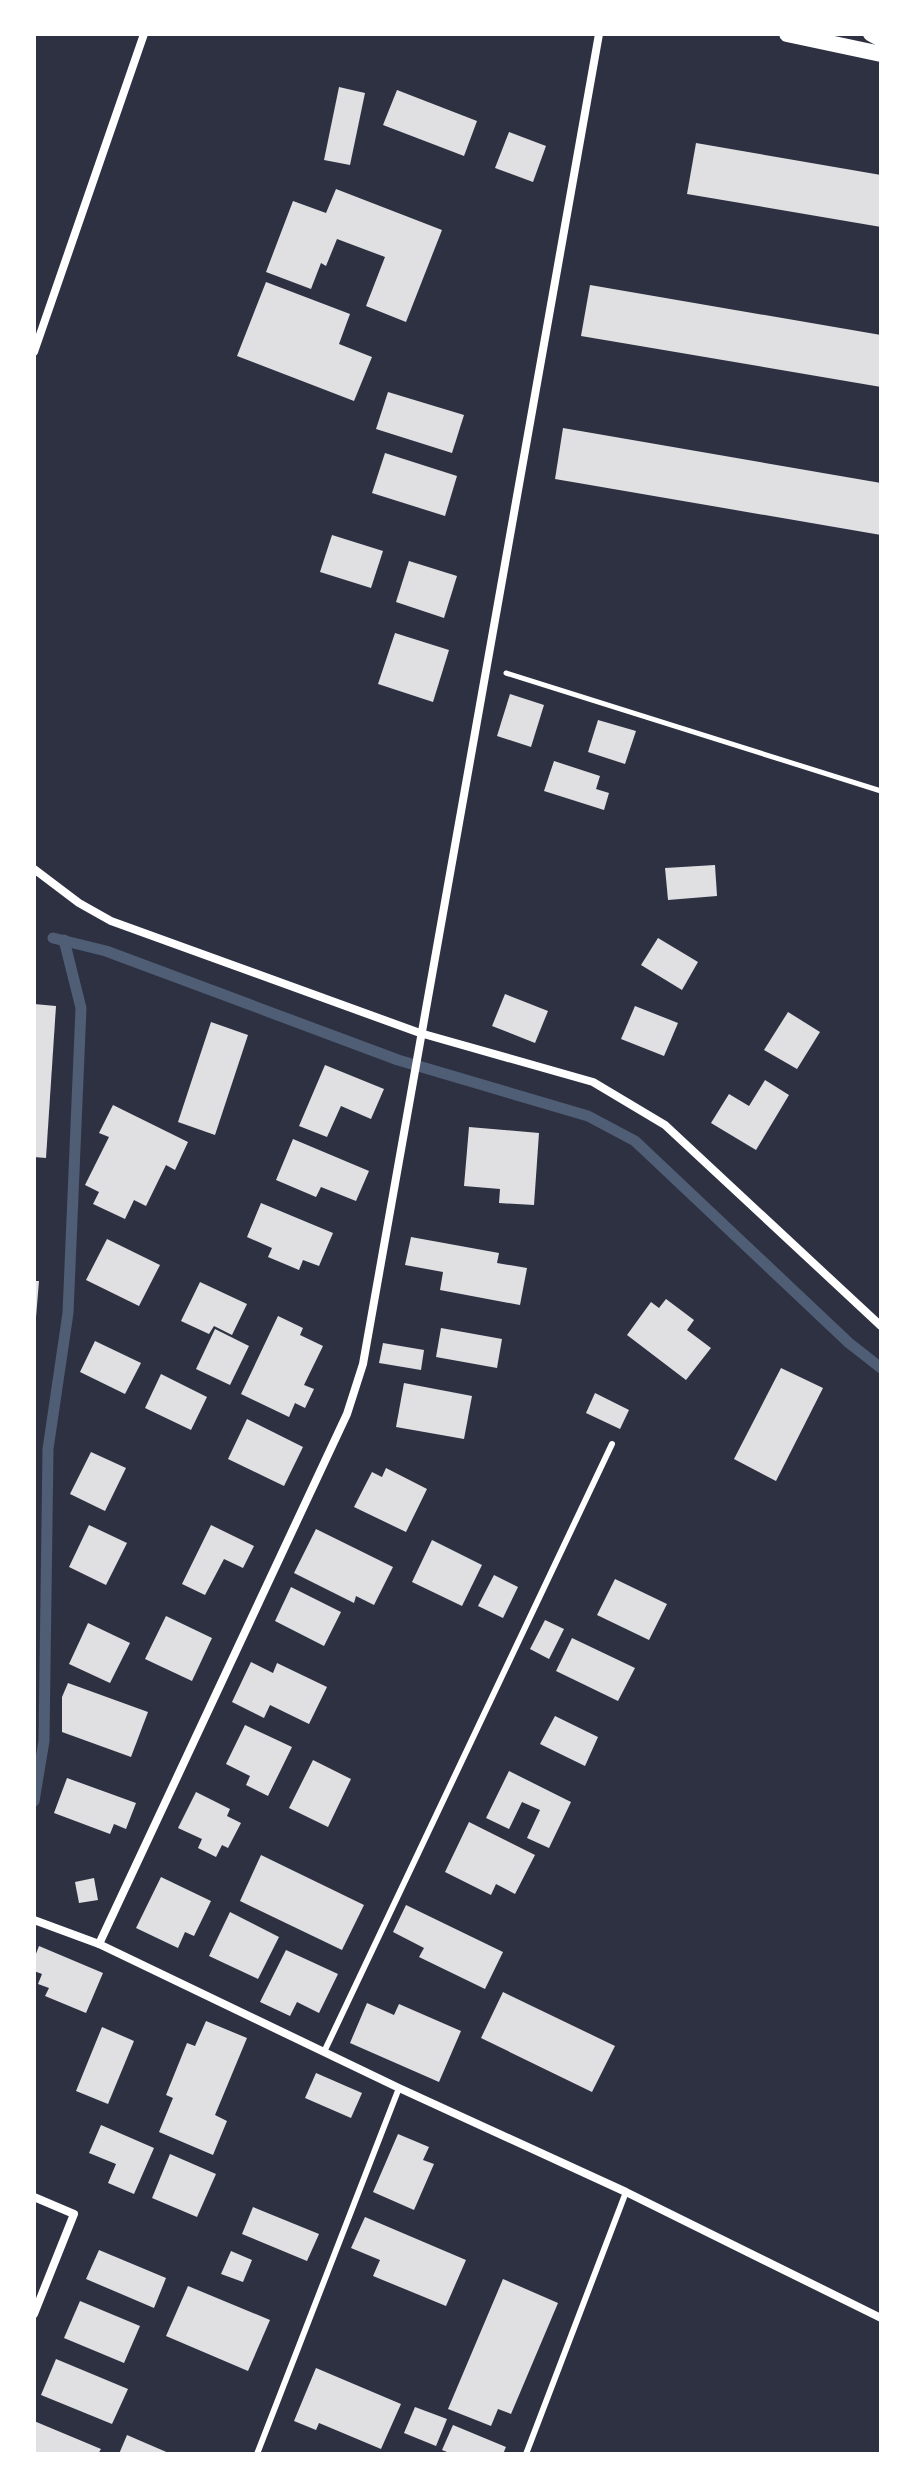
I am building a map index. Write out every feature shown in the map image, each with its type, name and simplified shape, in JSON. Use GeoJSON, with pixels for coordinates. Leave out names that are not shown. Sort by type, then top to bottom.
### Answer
{"type":"FeatureCollection","features":[{"type":"Feature","properties":{"kind":"main road"},"geometry":{"type":"LineString","coordinates":[[787,34],[881,54]]}},
{"type":"Feature","properties":{"kind":"street"},"geometry":{"type":"LineString","coordinates":[[34,352],[144,34]]}},
{"type":"Feature","properties":{"kind":"street"},"geometry":{"type":"LineString","coordinates":[[99,1944],[347,1414],[363,1364],[599,34]]}},
{"type":"Feature","properties":{"kind":"street"},"geometry":{"type":"LineString","coordinates":[[870,34],[881,40]]}},
{"type":"Feature","properties":{"kind":"street"},"geometry":{"type":"LineString","coordinates":[[34,869],[79,903],[111,921],[420,1033],[593,1082],[665,1125],[881,1326]]}},
{"type":"Feature","properties":{"kind":"street"},"geometry":{"type":"LineString","coordinates":[[34,1920],[99,1944],[399,2088],[626,2192],[881,2318]]}},
{"type":"Feature","properties":{"kind":"street"},"geometry":{"type":"LineString","coordinates":[[34,2197],[74,2214],[34,2314]]}},
{"type":"Feature","properties":{"kind":"lane"},"geometry":{"type":"LineString","coordinates":[[324,2052],[612,1444]]}},
{"type":"Feature","properties":{"kind":"lane"},"geometry":{"type":"LineString","coordinates":[[257,2454],[399,2088]]}},
{"type":"Feature","properties":{"kind":"lane"},"geometry":{"type":"LineString","coordinates":[[526,2454],[626,2192]]}},
{"type":"Feature","properties":{"kind":"path"},"geometry":{"type":"LineString","coordinates":[[486,667],[881,791]]}},
{"type":"Feature","properties":{"kind":"building"},"geometry":{"type":"Polygon","coordinates":[[[339,87],[365,93],[350,165],[324,160],[339,87]]]}},
{"type":"Feature","properties":{"kind":"building"},"geometry":{"type":"Polygon","coordinates":[[[397,90],[477,121],[464,156],[383,125],[397,90]]]}},
{"type":"Feature","properties":{"kind":"building"},"geometry":{"type":"Polygon","coordinates":[[[509,132],[546,146],[533,182],[495,168],[509,132]]]}},
{"type":"Feature","properties":{"kind":"building"},"geometry":{"type":"Polygon","coordinates":[[[696,143],[881,175],[881,227],[687,194],[696,143]]]}},
{"type":"Feature","properties":{"kind":"building"},"geometry":{"type":"Polygon","coordinates":[[[336,189],[442,230],[406,322],[366,306],[385,257],[337,239],[326,266],[321,263],[311,289],[266,272],[293,201],[326,213],[336,189]]]}},
{"type":"Feature","properties":{"kind":"building"},"geometry":{"type":"Polygon","coordinates":[[[266,282],[350,314],[339,344],[372,357],[354,401],[237,356],[266,282]]]}},
{"type":"Feature","properties":{"kind":"building"},"geometry":{"type":"Polygon","coordinates":[[[590,285],[881,335],[881,387],[581,336],[590,285]]]}},
{"type":"Feature","properties":{"kind":"building"},"geometry":{"type":"Polygon","coordinates":[[[388,392],[464,415],[452,453],[376,429],[388,392]]]}},
{"type":"Feature","properties":{"kind":"building"},"geometry":{"type":"Polygon","coordinates":[[[563,428],[881,483],[881,535],[555,479],[563,428]]]}},
{"type":"Feature","properties":{"kind":"building"},"geometry":{"type":"Polygon","coordinates":[[[385,453],[457,476],[445,516],[372,493],[385,453]]]}},
{"type":"Feature","properties":{"kind":"building"},"geometry":{"type":"Polygon","coordinates":[[[332,535],[383,551],[371,588],[320,572],[332,535]]]}},
{"type":"Feature","properties":{"kind":"building"},"geometry":{"type":"Polygon","coordinates":[[[409,561],[457,576],[444,618],[396,602],[409,561]]]}},
{"type":"Feature","properties":{"kind":"building"},"geometry":{"type":"Polygon","coordinates":[[[395,633],[449,650],[433,702],[378,684],[395,633]]]}},
{"type":"Feature","properties":{"kind":"building"},"geometry":{"type":"Polygon","coordinates":[[[510,694],[544,705],[531,747],[497,736],[510,694]]]}},
{"type":"Feature","properties":{"kind":"building"},"geometry":{"type":"Polygon","coordinates":[[[598,720],[636,731],[625,764],[588,752],[598,720]]]}},
{"type":"Feature","properties":{"kind":"building"},"geometry":{"type":"Polygon","coordinates":[[[554,761],[600,776],[596,789],[609,793],[604,810],[544,791],[554,761]]]}},
{"type":"Feature","properties":{"kind":"building"},"geometry":{"type":"Polygon","coordinates":[[[715,865],[717,896],[668,900],[665,868],[715,865]]]}},
{"type":"Feature","properties":{"kind":"building"},"geometry":{"type":"Polygon","coordinates":[[[658,938],[698,962],[682,990],[641,965],[658,938]]]}},
{"type":"Feature","properties":{"kind":"building"},"geometry":{"type":"Polygon","coordinates":[[[505,994],[548,1011],[535,1043],[492,1026],[505,994]]]}},
{"type":"Feature","properties":{"kind":"building"},"geometry":{"type":"Polygon","coordinates":[[[34,1004],[56,1006],[46,1158],[34,1157],[34,1004]]]}},
{"type":"Feature","properties":{"kind":"building"},"geometry":{"type":"Polygon","coordinates":[[[635,1006],[678,1023],[664,1056],[621,1039],[635,1006]]]}},
{"type":"Feature","properties":{"kind":"building"},"geometry":{"type":"Polygon","coordinates":[[[788,1012],[820,1032],[797,1069],[764,1050],[788,1012]]]}},
{"type":"Feature","properties":{"kind":"building"},"geometry":{"type":"Polygon","coordinates":[[[211,1022],[248,1035],[215,1135],[178,1122],[211,1022]]]}},
{"type":"Feature","properties":{"kind":"building"},"geometry":{"type":"Polygon","coordinates":[[[325,1065],[384,1089],[371,1119],[341,1106],[327,1137],[299,1126],[325,1065]]]}},
{"type":"Feature","properties":{"kind":"building"},"geometry":{"type":"Polygon","coordinates":[[[765,1080],[789,1095],[756,1150],[711,1123],[729,1094],[749,1106],[765,1080]]]}},
{"type":"Feature","properties":{"kind":"building"},"geometry":{"type":"Polygon","coordinates":[[[113,1105],[188,1142],[175,1170],[166,1165],[146,1206],[134,1200],[125,1219],[93,1204],[99,1192],[85,1185],[109,1137],[99,1133],[113,1105]]]}},
{"type":"Feature","properties":{"kind":"building"},"geometry":{"type":"Polygon","coordinates":[[[469,1127],[539,1133],[534,1205],[499,1203],[500,1189],[464,1186],[469,1127]]]}},
{"type":"Feature","properties":{"kind":"building"},"geometry":{"type":"Polygon","coordinates":[[[293,1139],[369,1171],[356,1201],[321,1187],[316,1197],[276,1180],[293,1139]]]}},
{"type":"Feature","properties":{"kind":"building"},"geometry":{"type":"Polygon","coordinates":[[[261,1203],[333,1233],[319,1266],[303,1260],[299,1270],[268,1257],[272,1248],[247,1237],[261,1203]]]}},
{"type":"Feature","properties":{"kind":"building"},"geometry":{"type":"Polygon","coordinates":[[[411,1237],[499,1253],[497,1263],[527,1268],[520,1305],[440,1290],[443,1272],[405,1265],[411,1237]]]}},
{"type":"Feature","properties":{"kind":"building"},"geometry":{"type":"Polygon","coordinates":[[[107,1239],[160,1265],[139,1306],[86,1280],[107,1239]]]}},
{"type":"Feature","properties":{"kind":"building"},"geometry":{"type":"Polygon","coordinates":[[[34,1281],[39,1281],[36,1317],[34,1317],[34,1281]]]}},
{"type":"Feature","properties":{"kind":"building"},"geometry":{"type":"Polygon","coordinates":[[[200,1282],[247,1304],[232,1335],[214,1326],[209,1334],[181,1321],[200,1282]]]}},
{"type":"Feature","properties":{"kind":"building"},"geometry":{"type":"Polygon","coordinates":[[[666,1299],[694,1320],[687,1330],[711,1348],[686,1380],[627,1335],[651,1302],[659,1308],[666,1299]]]}},
{"type":"Feature","properties":{"kind":"building"},"geometry":{"type":"Polygon","coordinates":[[[278,1316],[303,1328],[300,1335],[323,1346],[304,1385],[314,1389],[305,1408],[295,1403],[289,1417],[241,1394],[278,1316]]]}},
{"type":"Feature","properties":{"kind":"building"},"geometry":{"type":"Polygon","coordinates":[[[441,1328],[502,1339],[497,1368],[436,1357],[441,1328]]]}},
{"type":"Feature","properties":{"kind":"building"},"geometry":{"type":"Polygon","coordinates":[[[215,1329],[249,1346],[230,1385],[196,1369],[215,1329]]]}},
{"type":"Feature","properties":{"kind":"building"},"geometry":{"type":"Polygon","coordinates":[[[95,1341],[141,1363],[125,1394],[80,1372],[95,1341]]]}},
{"type":"Feature","properties":{"kind":"building"},"geometry":{"type":"Polygon","coordinates":[[[383,1343],[424,1350],[421,1370],[379,1363],[383,1343]]]}},
{"type":"Feature","properties":{"kind":"building"},"geometry":{"type":"Polygon","coordinates":[[[781,1368],[823,1388],[776,1481],[734,1459],[781,1368]]]}},
{"type":"Feature","properties":{"kind":"building"},"geometry":{"type":"Polygon","coordinates":[[[161,1374],[207,1397],[191,1430],[145,1408],[161,1374]]]}},
{"type":"Feature","properties":{"kind":"building"},"geometry":{"type":"Polygon","coordinates":[[[404,1383],[472,1396],[464,1439],[396,1427],[404,1383]]]}},
{"type":"Feature","properties":{"kind":"building"},"geometry":{"type":"Polygon","coordinates":[[[595,1393],[629,1410],[620,1429],[586,1413],[595,1393]]]}},
{"type":"Feature","properties":{"kind":"building"},"geometry":{"type":"Polygon","coordinates":[[[247,1419],[303,1447],[284,1486],[228,1459],[247,1419]]]}},
{"type":"Feature","properties":{"kind":"building"},"geometry":{"type":"Polygon","coordinates":[[[91,1452],[126,1468],[105,1511],[70,1494],[91,1452]]]}},
{"type":"Feature","properties":{"kind":"building"},"geometry":{"type":"Polygon","coordinates":[[[386,1468],[427,1489],[406,1532],[354,1507],[372,1472],[382,1477],[386,1468]]]}},
{"type":"Feature","properties":{"kind":"building"},"geometry":{"type":"Polygon","coordinates":[[[89,1525],[127,1543],[106,1585],[69,1567],[89,1525]]]}},
{"type":"Feature","properties":{"kind":"building"},"geometry":{"type":"Polygon","coordinates":[[[211,1525],[254,1546],[243,1568],[224,1559],[205,1595],[182,1584],[211,1525]]]}},
{"type":"Feature","properties":{"kind":"building"},"geometry":{"type":"Polygon","coordinates":[[[316,1529],[393,1567],[374,1605],[356,1596],[354,1603],[294,1573],[316,1529]]]}},
{"type":"Feature","properties":{"kind":"building"},"geometry":{"type":"Polygon","coordinates":[[[432,1540],[482,1565],[462,1606],[412,1582],[432,1540]]]}},
{"type":"Feature","properties":{"kind":"building"},"geometry":{"type":"Polygon","coordinates":[[[494,1575],[518,1587],[503,1618],[478,1606],[494,1575]]]}},
{"type":"Feature","properties":{"kind":"building"},"geometry":{"type":"Polygon","coordinates":[[[615,1579],[667,1604],[649,1640],[597,1615],[615,1579]]]}},
{"type":"Feature","properties":{"kind":"building"},"geometry":{"type":"Polygon","coordinates":[[[291,1587],[341,1612],[324,1646],[275,1621],[291,1587]]]}},
{"type":"Feature","properties":{"kind":"building"},"geometry":{"type":"Polygon","coordinates":[[[166,1616],[212,1638],[192,1681],[145,1659],[166,1616]]]}},
{"type":"Feature","properties":{"kind":"building"},"geometry":{"type":"Polygon","coordinates":[[[545,1620],[564,1629],[549,1659],[530,1649],[545,1620]]]}},
{"type":"Feature","properties":{"kind":"building"},"geometry":{"type":"Polygon","coordinates":[[[88,1623],[130,1643],[110,1683],[69,1664],[88,1623]]]}},
{"type":"Feature","properties":{"kind":"building"},"geometry":{"type":"Polygon","coordinates":[[[572,1638],[635,1668],[618,1701],[556,1671],[572,1638]]]}},
{"type":"Feature","properties":{"kind":"building"},"geometry":{"type":"Polygon","coordinates":[[[251,1662],[273,1673],[277,1663],[327,1687],[309,1724],[270,1705],[264,1718],[232,1702],[251,1662]]]}},
{"type":"Feature","properties":{"kind":"building"},"geometry":{"type":"Polygon","coordinates":[[[68,1683],[148,1712],[131,1757],[62,1732],[62,1697],[68,1683]]]}},
{"type":"Feature","properties":{"kind":"building"},"geometry":{"type":"Polygon","coordinates":[[[555,1716],[598,1737],[585,1766],[540,1744],[555,1716]]]}},
{"type":"Feature","properties":{"kind":"building"},"geometry":{"type":"Polygon","coordinates":[[[245,1725],[292,1747],[268,1796],[246,1785],[250,1776],[226,1764],[245,1725]]]}},
{"type":"Feature","properties":{"kind":"building"},"geometry":{"type":"Polygon","coordinates":[[[313,1760],[351,1779],[328,1827],[289,1808],[313,1760]]]}},
{"type":"Feature","properties":{"kind":"building"},"geometry":{"type":"Polygon","coordinates":[[[509,1771],[571,1802],[549,1848],[527,1838],[540,1810],[522,1802],[509,1829],[486,1818],[509,1771]]]}},
{"type":"Feature","properties":{"kind":"building"},"geometry":{"type":"Polygon","coordinates":[[[67,1778],[136,1803],[126,1829],[114,1824],[110,1834],[54,1813],[67,1778]]]}},
{"type":"Feature","properties":{"kind":"building"},"geometry":{"type":"Polygon","coordinates":[[[196,1792],[230,1809],[227,1816],[241,1823],[228,1848],[222,1845],[216,1857],[198,1848],[202,1839],[178,1828],[196,1792]]]}},
{"type":"Feature","properties":{"kind":"building"},"geometry":{"type":"Polygon","coordinates":[[[469,1822],[535,1855],[515,1894],[496,1884],[491,1895],[445,1872],[469,1822]]]}},
{"type":"Feature","properties":{"kind":"building"},"geometry":{"type":"Polygon","coordinates":[[[261,1855],[364,1905],[342,1950],[240,1901],[261,1855]]]}},
{"type":"Feature","properties":{"kind":"building"},"geometry":{"type":"Polygon","coordinates":[[[161,1877],[211,1901],[194,1936],[185,1932],[178,1948],[136,1928],[161,1877]]]}},
{"type":"Feature","properties":{"kind":"building"},"geometry":{"type":"Polygon","coordinates":[[[94,1878],[98,1900],[79,1903],[75,1882],[94,1878]]]}},
{"type":"Feature","properties":{"kind":"building"},"geometry":{"type":"Polygon","coordinates":[[[406,1905],[503,1952],[485,1989],[419,1957],[424,1948],[393,1932],[406,1905]]]}},
{"type":"Feature","properties":{"kind":"building"},"geometry":{"type":"Polygon","coordinates":[[[230,1912],[279,1937],[258,1979],[209,1956],[230,1912]]]}},
{"type":"Feature","properties":{"kind":"building"},"geometry":{"type":"Polygon","coordinates":[[[39,1946],[103,1973],[86,2013],[45,1996],[49,1988],[38,1984],[42,1974],[34,1971],[39,1946]]]}},
{"type":"Feature","properties":{"kind":"building"},"geometry":{"type":"Polygon","coordinates":[[[286,1950],[338,1974],[319,2013],[297,2002],[290,2016],[260,2002],[286,1950]]]}},
{"type":"Feature","properties":{"kind":"building"},"geometry":{"type":"Polygon","coordinates":[[[503,1992],[615,2046],[592,2092],[481,2038],[503,1992]]]}},
{"type":"Feature","properties":{"kind":"building"},"geometry":{"type":"Polygon","coordinates":[[[367,2003],[394,2015],[399,2004],[461,2031],[439,2082],[350,2043],[367,2003]]]}},
{"type":"Feature","properties":{"kind":"building"},"geometry":{"type":"Polygon","coordinates":[[[206,2021],[247,2038],[215,2115],[227,2121],[213,2155],[159,2132],[173,2098],[166,2095],[187,2043],[195,2046],[206,2021]]]}},
{"type":"Feature","properties":{"kind":"building"},"geometry":{"type":"Polygon","coordinates":[[[102,2027],[134,2041],[108,2104],[76,2091],[102,2027]]]}},
{"type":"Feature","properties":{"kind":"building"},"geometry":{"type":"Polygon","coordinates":[[[316,2073],[362,2093],[351,2118],[305,2098],[316,2073]]]}},
{"type":"Feature","properties":{"kind":"building"},"geometry":{"type":"Polygon","coordinates":[[[101,2125],[154,2148],[134,2194],[108,2183],[116,2164],[89,2153],[101,2125]]]}},
{"type":"Feature","properties":{"kind":"building"},"geometry":{"type":"Polygon","coordinates":[[[398,2134],[429,2147],[423,2160],[434,2164],[414,2210],[373,2192],[398,2134]]]}},
{"type":"Feature","properties":{"kind":"building"},"geometry":{"type":"Polygon","coordinates":[[[170,2154],[216,2174],[197,2217],[152,2198],[170,2154]]]}},
{"type":"Feature","properties":{"kind":"building"},"geometry":{"type":"Polygon","coordinates":[[[253,2207],[319,2234],[307,2261],[242,2234],[253,2207]]]}},
{"type":"Feature","properties":{"kind":"building"},"geometry":{"type":"Polygon","coordinates":[[[365,2217],[466,2260],[446,2306],[373,2276],[380,2260],[351,2248],[365,2217]]]}},
{"type":"Feature","properties":{"kind":"building"},"geometry":{"type":"Polygon","coordinates":[[[99,2250],[166,2278],[154,2308],[86,2279],[99,2250]]]}},
{"type":"Feature","properties":{"kind":"building"},"geometry":{"type":"Polygon","coordinates":[[[231,2251],[252,2260],[243,2282],[221,2274],[231,2251]]]}},
{"type":"Feature","properties":{"kind":"building"},"geometry":{"type":"Polygon","coordinates":[[[503,2279],[558,2303],[511,2414],[498,2409],[491,2426],[448,2409],[503,2279]]]}},
{"type":"Feature","properties":{"kind":"building"},"geometry":{"type":"Polygon","coordinates":[[[188,2286],[270,2320],[248,2371],[166,2336],[188,2286]]]}},
{"type":"Feature","properties":{"kind":"building"},"geometry":{"type":"Polygon","coordinates":[[[80,2301],[140,2326],[124,2363],[64,2338],[80,2301]]]}},
{"type":"Feature","properties":{"kind":"building"},"geometry":{"type":"Polygon","coordinates":[[[56,2359],[128,2389],[112,2424],[41,2395],[56,2359]]]}},
{"type":"Feature","properties":{"kind":"building"},"geometry":{"type":"Polygon","coordinates":[[[316,2368],[401,2404],[381,2449],[319,2423],[316,2430],[294,2421],[316,2368]]]}},
{"type":"Feature","properties":{"kind":"building"},"geometry":{"type":"Polygon","coordinates":[[[415,2407],[447,2419],[436,2446],[404,2433],[415,2407]]]}},
{"type":"Feature","properties":{"kind":"building"},"geometry":{"type":"Polygon","coordinates":[[[34,2421],[101,2449],[98,2454],[34,2454],[34,2421]]]}},
{"type":"Feature","properties":{"kind":"building"},"geometry":{"type":"Polygon","coordinates":[[[453,2425],[506,2447],[503,2454],[452,2454],[442,2450],[453,2425]]]}},
{"type":"Feature","properties":{"kind":"building"},"geometry":{"type":"Polygon","coordinates":[[[127,2435],[171,2454],[119,2454],[127,2435]]]}},
{"type":"Feature","properties":{"kind":"waterway"},"geometry":{"type":"LineString","coordinates":[[53,938],[106,951],[398,1060],[588,1116],[635,1141],[849,1343],[881,1368]]}},
{"type":"Feature","properties":{"kind":"waterway"},"geometry":{"type":"LineString","coordinates":[[34,1801],[44,1741],[48,1449],[68,1313],[81,1008],[64,940]]}}]}
